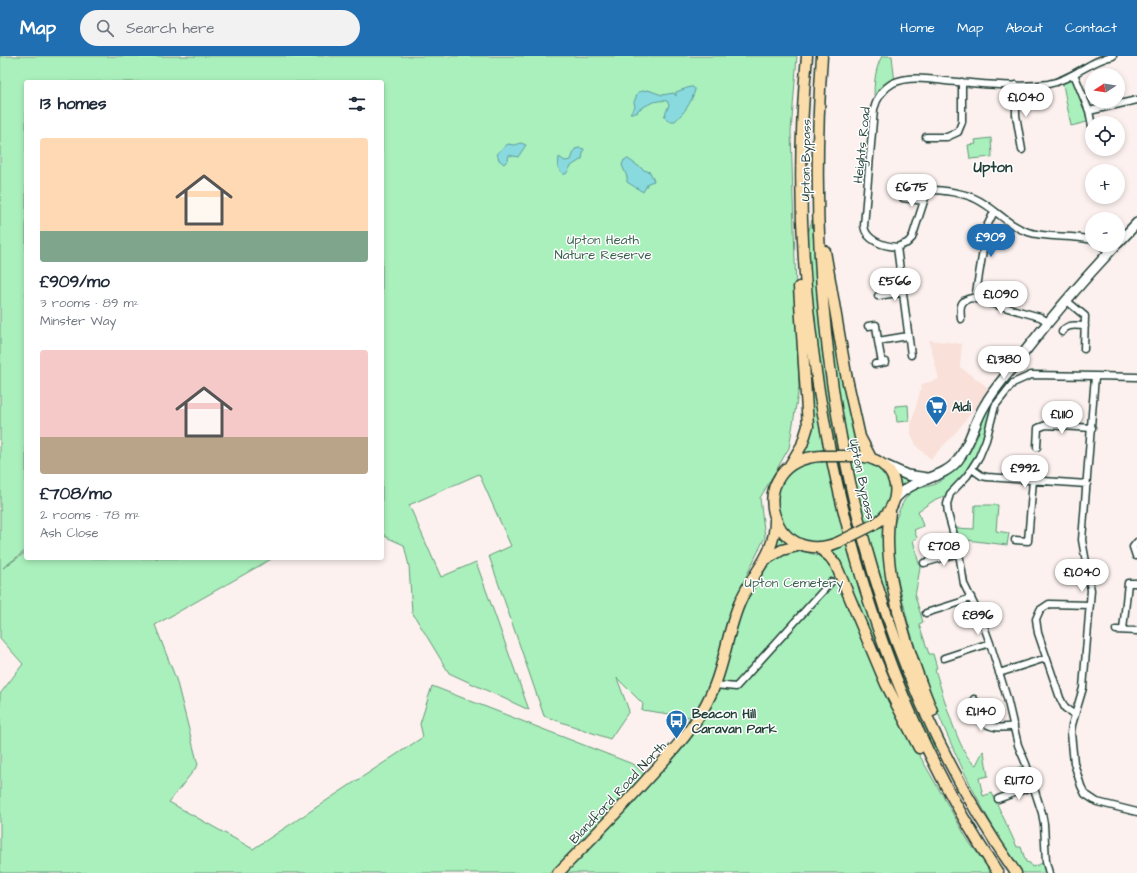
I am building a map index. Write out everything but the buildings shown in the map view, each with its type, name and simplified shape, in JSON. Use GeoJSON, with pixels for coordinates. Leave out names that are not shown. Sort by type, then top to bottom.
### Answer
{"type":"FeatureCollection","features":[{"type":"Feature","properties":{"kind":"highway","name":"Upton Bypass"},"geometry":{"type":"LineString","coordinates":[[807,56],[802,165],[804,266],[811,336],[821,406],[842,504],[867,596],[890,665],[924,745],[951,799],[998,873]]}},
{"type":"Feature","properties":{"kind":"highway","name":"Upton Bypass"},"geometry":{"type":"LineString","coordinates":[[822,56],[817,180],[820,270],[829,365],[846,467],[858,518],[875,577],[907,668],[927,716],[973,805],[1016,873]]}},
{"type":"Feature","properties":{"kind":"highway"},"geometry":{"type":"LineString","coordinates":[[802,165],[798,207],[798,242],[808,426],[802,445],[790,465],[779,477],[774,488],[772,500],[775,517],[784,533],[801,545],[818,547],[839,542],[873,525],[890,512]]}},
{"type":"Feature","properties":{"kind":"highway"},"geometry":{"type":"LineString","coordinates":[[817,180],[823,240],[840,346],[860,437],[871,458]]}},
{"type":"Feature","properties":{"kind":"highway"},"geometry":{"type":"LineString","coordinates":[[790,465],[804,458],[820,456],[855,456],[871,458],[883,464],[893,477],[895,499],[890,512],[887,532],[888,556],[896,599],[906,639],[930,705],[973,805]]}},
{"type":"Feature","properties":{"kind":"highway","name":"Blandford Road North"},"geometry":{"type":"LineString","coordinates":[[558,873],[684,739],[699,717],[715,685],[735,613],[751,579],[764,560],[775,534],[775,517]]}},
{"type":"Feature","properties":{"kind":"highway","name":"Blandford Road North"},"geometry":{"type":"LineString","coordinates":[[764,560],[776,552],[801,545]]}},
{"type":"Feature","properties":{"kind":"highway"},"geometry":{"type":"LineString","coordinates":[[818,547],[830,557],[836,565],[872,653],[898,708],[923,756],[951,799]]}},
{"type":"Feature","properties":{"kind":"main road"},"geometry":{"type":"LineString","coordinates":[[1125,236],[1137,223]]}},
{"type":"Feature","properties":{"kind":"main road"},"geometry":{"type":"LineString","coordinates":[[895,499],[906,488],[946,470],[959,459],[967,445],[984,405],[1048,322],[1109,252]]}},
{"type":"Feature","properties":{"kind":"main road"},"geometry":{"type":"LineString","coordinates":[[883,464],[907,475],[927,478]]}},
{"type":"Feature","properties":{"kind":"street","name":"Heights Road"},"geometry":{"type":"LineString","coordinates":[[897,247],[873,240],[867,235],[864,229],[874,110],[878,97],[893,84],[910,78],[1016,85],[1051,84],[1113,56]]}},
{"type":"Feature","properties":{"kind":"street"},"geometry":{"type":"LineString","coordinates":[[1074,74],[1090,111],[1091,116]]}},
{"type":"Feature","properties":{"kind":"street"},"geometry":{"type":"LineString","coordinates":[[926,137],[947,137],[958,132],[962,122],[962,82]]}},
{"type":"Feature","properties":{"kind":"street"},"geometry":{"type":"LineString","coordinates":[[1016,85],[1016,115],[1022,150]]}},
{"type":"Feature","properties":{"kind":"street"},"geometry":{"type":"LineString","coordinates":[[1090,111],[1137,100]]}},
{"type":"Feature","properties":{"kind":"street"},"geometry":{"type":"LineString","coordinates":[[911,355],[897,247],[907,243],[912,238],[924,201],[929,192],[938,191],[968,196],[981,202],[1015,227],[1030,233],[1085,238]]}},
{"type":"Feature","properties":{"kind":"street"},"geometry":{"type":"LineString","coordinates":[[903,198],[924,201]]}},
{"type":"Feature","properties":{"kind":"street"},"geometry":{"type":"LineString","coordinates":[[975,299],[987,226],[994,212]]}},
{"type":"Feature","properties":{"kind":"street"},"geometry":{"type":"LineString","coordinates":[[878,296],[903,292]]}},
{"type":"Feature","properties":{"kind":"street"},"geometry":{"type":"LineString","coordinates":[[961,319],[959,308],[961,303],[966,299],[975,299],[1040,317],[1048,322]]}},
{"type":"Feature","properties":{"kind":"street"},"geometry":{"type":"LineString","coordinates":[[1067,301],[1085,316],[1084,349]]}},
{"type":"Feature","properties":{"kind":"street"},"geometry":{"type":"LineString","coordinates":[[868,326],[876,325],[881,363]]}},
{"type":"Feature","properties":{"kind":"street"},"geometry":{"type":"LineString","coordinates":[[1062,332],[1065,327],[1069,325],[1085,326]]}},
{"type":"Feature","properties":{"kind":"street"},"geometry":{"type":"LineString","coordinates":[[878,341],[908,336]]}},
{"type":"Feature","properties":{"kind":"street"},"geometry":{"type":"LineString","coordinates":[[1049,873],[1046,862],[1044,824],[1026,764],[1018,745],[1007,698],[990,643],[962,576],[959,553],[948,514],[947,504],[950,494],[972,469],[986,440],[995,406],[1016,381],[1026,376],[1036,374],[1137,377]]}},
{"type":"Feature","properties":{"kind":"street"},"geometry":{"type":"LineString","coordinates":[[1095,376],[1082,540],[1090,583],[1090,605],[1083,688],[1071,734],[1074,764],[1085,794],[1097,802],[1137,812]]}},
{"type":"Feature","properties":{"kind":"street"},"geometry":{"type":"LineString","coordinates":[[1037,447],[1038,428],[1046,425],[1092,428]]}},
{"type":"Feature","properties":{"kind":"street"},"geometry":{"type":"LineString","coordinates":[[972,469],[982,476],[987,477],[1087,484]]}},
{"type":"Feature","properties":{"kind":"street"},"geometry":{"type":"LineString","coordinates":[[1015,540],[1028,541],[1033,480]]}},
{"type":"Feature","properties":{"kind":"street"},"geometry":{"type":"LineString","coordinates":[[1136,556],[1133,547],[1137,542]]}},
{"type":"Feature","properties":{"kind":"street"},"geometry":{"type":"LineString","coordinates":[[924,563],[959,553]]}},
{"type":"Feature","properties":{"kind":"street"},"geometry":{"type":"LineString","coordinates":[[715,685],[736,687],[831,582]]}},
{"type":"Feature","properties":{"kind":"street"},"geometry":{"type":"LineString","coordinates":[[1123,630],[1128,582],[1137,583]]}},
{"type":"Feature","properties":{"kind":"street"},"geometry":{"type":"LineString","coordinates":[[926,613],[971,598]]}},
{"type":"Feature","properties":{"kind":"street"},"geometry":{"type":"LineString","coordinates":[[1075,715],[1069,712],[1062,703],[1046,658],[1036,623],[1040,610],[1046,605],[1054,603],[1090,605]]}},
{"type":"Feature","properties":{"kind":"street"},"geometry":{"type":"LineString","coordinates":[[1116,630],[1137,631]]}},
{"type":"Feature","properties":{"kind":"street"},"geometry":{"type":"LineString","coordinates":[[944,658],[990,643]]}},
{"type":"Feature","properties":{"kind":"street"},"geometry":{"type":"LineString","coordinates":[[999,673],[1046,658]]}},
{"type":"Feature","properties":{"kind":"street"},"geometry":{"type":"LineString","coordinates":[[974,699],[976,713],[985,724],[995,728],[1014,726]]}},
{"type":"Feature","properties":{"kind":"street"},"geometry":{"type":"LineString","coordinates":[[998,799],[1033,786]]}},
{"type":"Feature","properties":{"kind":"shaded area"},"geometry":{"type":"Polygon","coordinates":[[[929,340],[962,344],[960,367],[990,389],[957,431],[931,459],[917,447],[911,434],[911,425],[922,384],[939,379],[929,340]]]}},
{"type":"Feature","properties":{"kind":"green space"},"geometry":{"type":"Polygon","coordinates":[[[0,56],[797,56],[791,132],[799,387],[789,448],[760,498],[765,537],[742,585],[721,644],[725,645],[704,704],[680,736],[679,734],[690,717],[642,710],[643,704],[617,678],[629,711],[610,739],[544,716],[489,556],[511,546],[479,474],[409,505],[441,577],[476,562],[529,710],[449,673],[412,612],[409,566],[404,545],[386,537],[384,534],[384,80],[24,80],[24,552],[3,568],[24,553],[24,560],[269,560],[155,625],[176,679],[198,765],[169,802],[253,849],[423,737],[420,724],[432,686],[635,765],[640,771],[655,776],[697,731],[718,691],[742,604],[767,567],[780,555],[803,551],[825,558],[839,581],[901,723],[969,842],[992,873],[0,873],[0,694],[23,664],[0,638],[0,56]]]}},
{"type":"Feature","properties":{"kind":"green space"},"geometry":{"type":"Polygon","coordinates":[[[882,56],[892,56],[895,83],[885,89],[875,107],[875,81],[877,68],[882,56]]]}},
{"type":"Feature","properties":{"kind":"green space"},"geometry":{"type":"Polygon","coordinates":[[[1074,74],[1085,108],[1089,116],[1085,116],[1085,122],[1071,126],[1062,79],[1074,74]]]}},
{"type":"Feature","properties":{"kind":"green space"},"geometry":{"type":"Polygon","coordinates":[[[991,138],[992,157],[970,159],[968,145],[976,144],[975,140],[991,138]]]}},
{"type":"Feature","properties":{"kind":"green space"},"geometry":{"type":"Polygon","coordinates":[[[812,220],[822,349],[838,452],[833,452],[820,378],[808,256],[808,234],[812,220]]]}},
{"type":"Feature","properties":{"kind":"green space"},"geometry":{"type":"Polygon","coordinates":[[[826,275],[865,452],[848,451],[830,337],[826,275]]]}},
{"type":"Feature","properties":{"kind":"green space"},"geometry":{"type":"Polygon","coordinates":[[[804,326],[825,451],[804,453],[803,451],[804,326]]]}},
{"type":"Feature","properties":{"kind":"green space"},"geometry":{"type":"Polygon","coordinates":[[[990,403],[995,406],[979,457],[950,494],[936,499],[918,511],[923,526],[914,530],[917,538],[913,540],[920,568],[915,596],[923,622],[919,624],[929,654],[933,654],[937,668],[935,669],[946,706],[958,737],[970,760],[976,765],[983,751],[984,752],[988,776],[979,778],[983,796],[992,793],[1017,847],[1021,847],[1026,862],[1030,863],[1032,867],[1046,862],[1049,873],[1021,873],[982,807],[965,773],[934,703],[921,667],[896,574],[893,554],[892,545],[894,525],[904,501],[912,491],[933,485],[947,476],[966,459],[974,444],[990,403]]]}},
{"type":"Feature","properties":{"kind":"green space"},"geometry":{"type":"Polygon","coordinates":[[[908,405],[909,421],[897,422],[895,406],[908,405]]]}},
{"type":"Feature","properties":{"kind":"green space"},"geometry":{"type":"Polygon","coordinates":[[[861,460],[879,467],[888,476],[890,482],[888,503],[885,509],[878,517],[865,524],[851,461],[861,460]]]}},
{"type":"Feature","properties":{"kind":"green space"},"geometry":{"type":"Polygon","coordinates":[[[810,461],[827,461],[845,534],[822,543],[806,541],[795,536],[786,528],[780,518],[777,506],[777,494],[781,483],[788,472],[810,461]]]}},
{"type":"Feature","properties":{"kind":"green space"},"geometry":{"type":"Polygon","coordinates":[[[835,461],[841,461],[858,528],[852,530],[835,461]]]}},
{"type":"Feature","properties":{"kind":"green space"},"geometry":{"type":"Polygon","coordinates":[[[895,474],[918,479],[899,491],[895,474]]]}},
{"type":"Feature","properties":{"kind":"green space"},"geometry":{"type":"Polygon","coordinates":[[[975,505],[998,505],[996,531],[1009,533],[1007,545],[959,539],[956,528],[974,529],[975,505]]]}},
{"type":"Feature","properties":{"kind":"green space"},"geometry":{"type":"Polygon","coordinates":[[[884,524],[908,659],[889,604],[868,534],[884,524]]]}},
{"type":"Feature","properties":{"kind":"green space"},"geometry":{"type":"Polygon","coordinates":[[[778,533],[791,543],[774,551],[778,533]]]}},
{"type":"Feature","properties":{"kind":"green space"},"geometry":{"type":"Polygon","coordinates":[[[860,538],[938,746],[937,752],[931,748],[908,698],[886,642],[855,541],[860,538]]]}},
{"type":"Feature","properties":{"kind":"green space"},"geometry":{"type":"Polygon","coordinates":[[[848,544],[908,718],[906,718],[830,552],[848,544]]]}},
{"type":"Feature","properties":{"kind":"green space"},"geometry":{"type":"Polygon","coordinates":[[[1025,765],[1028,783],[1014,788],[1009,771],[1025,765]]]}},
{"type":"Feature","properties":{"kind":"water"},"geometry":{"type":"Polygon","coordinates":[[[693,87],[695,90],[692,99],[685,111],[675,121],[668,121],[664,117],[669,105],[667,101],[648,104],[638,110],[637,113],[630,113],[635,107],[634,102],[638,92],[648,90],[662,95],[674,93],[676,96],[676,92],[693,87]]]}},
{"type":"Feature","properties":{"kind":"water"},"geometry":{"type":"Polygon","coordinates":[[[521,143],[526,145],[518,157],[509,155],[508,160],[504,164],[499,160],[497,153],[508,144],[514,145],[521,143]]]}},
{"type":"Feature","properties":{"kind":"water"},"geometry":{"type":"Polygon","coordinates":[[[575,149],[584,149],[582,159],[571,166],[566,174],[563,174],[558,168],[559,157],[565,161],[571,160],[575,149]]]}},
{"type":"Feature","properties":{"kind":"water"},"geometry":{"type":"Polygon","coordinates":[[[628,159],[644,170],[650,172],[654,181],[648,183],[643,192],[627,182],[627,177],[622,165],[624,160],[628,159]]]}},
{"type":"Feature","properties":{"kind":"place","name":"Aldi"},"geometry":{"type":"Point","coordinates":[937,426]}},
{"type":"Feature","properties":{"kind":"place","name":"Beacon Hill Caravan Park"},"geometry":{"type":"Point","coordinates":[677,740]}},
{"type":"Feature","properties":{"kind":"district","name":"Upton"},"geometry":{"type":"Point","coordinates":[993,167]}},
{"type":"Feature","properties":{"kind":"park label","name":"Upton Heath Nature Reserve"},"geometry":{"type":"Point","coordinates":[603,246]}},
{"type":"Feature","properties":{"kind":"park label","name":"Upton Cemetery"},"geometry":{"type":"Point","coordinates":[794,582]}}]}
